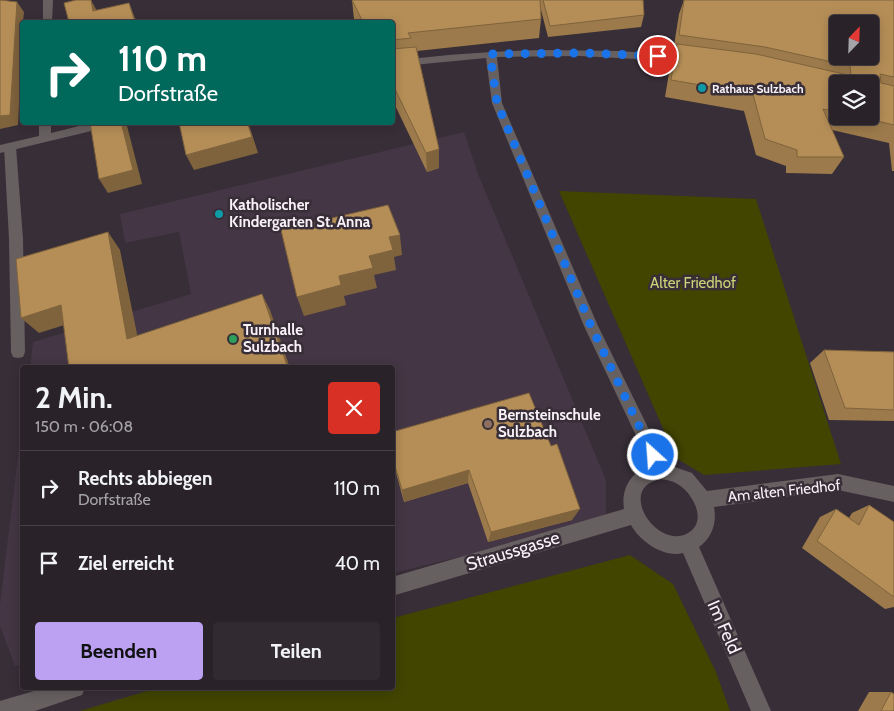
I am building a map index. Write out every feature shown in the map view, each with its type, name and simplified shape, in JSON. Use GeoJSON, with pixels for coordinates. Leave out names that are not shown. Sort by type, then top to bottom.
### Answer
{"type":"FeatureCollection","features":[{"type":"Feature","properties":{"kind":"street"},"geometry":{"type":"LineString","coordinates":[[48,0],[48,20]]}},
{"type":"Feature","properties":{"kind":"street"},"geometry":{"type":"LineString","coordinates":[[395,64],[490,54],[584,53],[700,60]]}},
{"type":"Feature","properties":{"kind":"street"},"geometry":{"type":"LineString","coordinates":[[490,54],[497,103],[591,326],[661,471]]}},
{"type":"Feature","properties":{"kind":"street"},"geometry":{"type":"LineString","coordinates":[[45,125],[45,138]]}},
{"type":"Feature","properties":{"kind":"street"},"geometry":{"type":"LineString","coordinates":[[18,352],[16,240],[5,148],[99,125]]}},
{"type":"Feature","properties":{"kind":"street"},"geometry":{"type":"LineString","coordinates":[[661,471],[674,473],[686,479],[696,488],[704,500],[707,514],[705,526],[699,537],[688,544],[672,545],[656,540],[643,529],[634,515],[631,499],[636,484],[646,474],[661,471]]}},
{"type":"Feature","properties":{"kind":"street","name":"Am alten Friedhof"},"geometry":{"type":"LineString","coordinates":[[704,500],[838,482],[894,494]]}},
{"type":"Feature","properties":{"kind":"street","name":"Straussgasse"},"geometry":{"type":"LineString","coordinates":[[395,586],[634,515]]}},
{"type":"Feature","properties":{"kind":"street","name":"Im Feld"},"geometry":{"type":"LineString","coordinates":[[688,544],[761,711]]}},
{"type":"Feature","properties":{"kind":"street"},"geometry":{"type":"LineString","coordinates":[[2,711],[69,690]]}},
{"type":"Feature","properties":{"kind":"shaded area","name":"Bernsteinschule Sulzbach"},"geometry":{"type":"Polygon","coordinates":[[[464,132],[478,174],[606,480],[606,515],[476,553],[395,573],[395,365],[30,365],[33,342],[191,294],[179,232],[125,243],[120,214],[464,132]]]}},
{"type":"Feature","properties":{"kind":"shaded area"},"geometry":{"type":"Polygon","coordinates":[[[20,440],[20,665],[15,666],[0,626],[0,604],[20,440]]]}},
{"type":"Feature","properties":{"kind":"green space","name":"Alter Friedhof"},"geometry":{"type":"Polygon","coordinates":[[[559,191],[756,199],[841,464],[704,475],[676,458],[559,191]]]}},
{"type":"Feature","properties":{"kind":"green space"},"geometry":{"type":"Polygon","coordinates":[[[630,555],[673,584],[716,672],[730,711],[80,711],[150,690],[395,690],[395,617],[630,555]]]}},
{"type":"Feature","properties":{"kind":"building"},"geometry":{"type":"Polygon","coordinates":[[[0,0],[17,2],[10,115],[0,116],[0,0]]]}},
{"type":"Feature","properties":{"kind":"building"},"geometry":{"type":"Polygon","coordinates":[[[76,0],[91,0],[93,11],[129,3],[134,20],[68,20],[64,3],[76,0]]]}},
{"type":"Feature","properties":{"kind":"building"},"geometry":{"type":"Polygon","coordinates":[[[352,0],[540,0],[541,19],[408,33],[411,38],[395,40],[395,20],[362,20],[352,0]]]}},
{"type":"Feature","properties":{"kind":"building"},"geometry":{"type":"Polygon","coordinates":[[[543,0],[643,0],[644,15],[550,26],[543,0]]]}},
{"type":"Feature","properties":{"kind":"building"},"geometry":{"type":"Polygon","coordinates":[[[684,0],[894,0],[894,77],[880,74],[881,83],[894,86],[894,125],[879,121],[879,75],[848,75],[851,73],[850,66],[846,65],[879,65],[879,15],[829,15],[829,61],[765,47],[679,35],[684,0]]]}},
{"type":"Feature","properties":{"kind":"building"},"geometry":{"type":"Polygon","coordinates":[[[677,44],[756,54],[848,75],[829,75],[829,110],[823,109],[844,157],[797,157],[797,150],[765,139],[753,94],[671,80],[677,44]]]}},
{"type":"Feature","properties":{"kind":"building"},"geometry":{"type":"Polygon","coordinates":[[[416,47],[439,149],[426,153],[395,89],[395,49],[416,47]]]}},
{"type":"Feature","properties":{"kind":"building"},"geometry":{"type":"Polygon","coordinates":[[[90,125],[122,125],[133,170],[99,179],[90,125]]]}},
{"type":"Feature","properties":{"kind":"building"},"geometry":{"type":"Polygon","coordinates":[[[180,125],[248,125],[252,137],[186,155],[180,125]]]}},
{"type":"Feature","properties":{"kind":"building"},"geometry":{"type":"Polygon","coordinates":[[[388,205],[400,235],[389,237],[393,250],[369,256],[373,268],[339,276],[341,285],[297,297],[281,230],[388,205]]]}},
{"type":"Feature","properties":{"kind":"building"},"geometry":{"type":"Polygon","coordinates":[[[108,232],[127,339],[262,294],[287,365],[69,365],[61,305],[21,318],[16,259],[108,232]]]}},
{"type":"Feature","properties":{"kind":"building"},"geometry":{"type":"Polygon","coordinates":[[[824,350],[894,352],[894,410],[845,408],[824,350]]]}},
{"type":"Feature","properties":{"kind":"building","name":"Bernsteinschule Sulzbach"},"geometry":{"type":"Polygon","coordinates":[[[529,393],[551,446],[557,444],[580,509],[491,532],[469,470],[402,490],[395,466],[395,431],[529,393]]]}},
{"type":"Feature","properties":{"kind":"building"},"geometry":{"type":"Polygon","coordinates":[[[869,505],[894,522],[894,597],[817,541],[836,509],[859,525],[869,505]]]}},
{"type":"Feature","properties":{"kind":"building"},"geometry":{"type":"Polygon","coordinates":[[[891,692],[894,694],[894,711],[881,711],[891,692]]]}},
{"type":"Feature","properties":{"kind":"place","name":"Rathaus Sulzbach"},"geometry":{"type":"Point","coordinates":[702,88]}},
{"type":"Feature","properties":{"kind":"place","name":"Katholischer Kindergarten St. Anna"},"geometry":{"type":"Point","coordinates":[219,214]}},
{"type":"Feature","properties":{"kind":"place","name":"Turnhalle Sulzbach"},"geometry":{"type":"Point","coordinates":[233,339]}},
{"type":"Feature","properties":{"kind":"place","name":"Bernsteinschule Sulzbach"},"geometry":{"type":"Point","coordinates":[488,424]}},
{"type":"Feature","properties":{"kind":"route"},"geometry":{"type":"LineString","coordinates":[[653,455],[591,326],[497,103],[490,54],[584,53],[658,56]]}}]}
